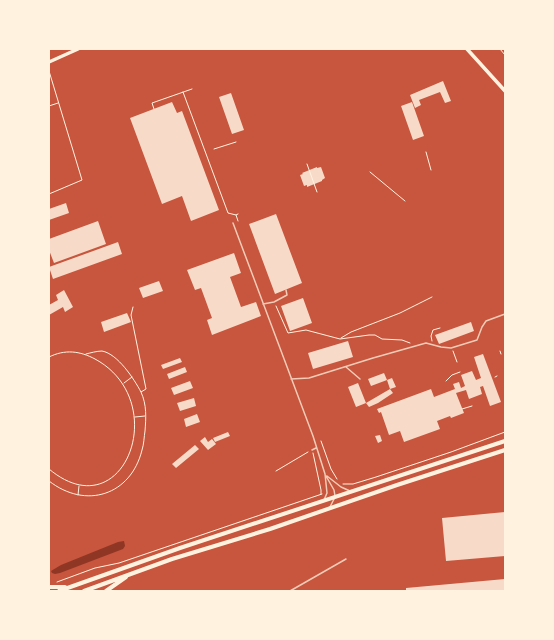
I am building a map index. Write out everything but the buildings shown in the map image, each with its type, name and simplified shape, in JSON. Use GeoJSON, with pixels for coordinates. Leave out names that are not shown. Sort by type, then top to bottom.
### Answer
{"type":"FeatureCollection","features":[{"type":"Feature","properties":{"kind":"main road"},"geometry":{"type":"LineString","coordinates":[[49,62],[78,49]]}},
{"type":"Feature","properties":{"kind":"main road"},"geometry":{"type":"LineString","coordinates":[[467,49],[505,91]]}},
{"type":"Feature","properties":{"kind":"main road"},"geometry":{"type":"LineString","coordinates":[[59,591],[173,550],[505,441]]}},
{"type":"Feature","properties":{"kind":"main road"},"geometry":{"type":"LineString","coordinates":[[84,591],[179,557],[505,450]]}},
{"type":"Feature","properties":{"kind":"main road"},"geometry":{"type":"LineString","coordinates":[[106,591],[131,574]]}},
{"type":"Feature","properties":{"kind":"main road"},"geometry":{"type":"LineString","coordinates":[[50,585],[69,587]]}},
{"type":"Feature","properties":{"kind":"lane"},"geometry":{"type":"LineString","coordinates":[[233,223],[325,474],[334,490],[334,497],[329,509]]}},
{"type":"Feature","properties":{"kind":"lane"},"geometry":{"type":"LineString","coordinates":[[263,304],[274,302],[287,295],[286,290]]}},
{"type":"Feature","properties":{"kind":"lane"},"geometry":{"type":"LineString","coordinates":[[291,379],[309,378],[426,343],[451,348],[478,340],[482,327],[486,321],[505,314]]}},
{"type":"Feature","properties":{"kind":"lane"},"geometry":{"type":"LineString","coordinates":[[346,367],[360,379]]}},
{"type":"Feature","properties":{"kind":"lane"},"geometry":{"type":"LineString","coordinates":[[312,450],[316,448]]}},
{"type":"Feature","properties":{"kind":"lane"},"geometry":{"type":"LineString","coordinates":[[325,474],[352,492]]}},
{"type":"Feature","properties":{"kind":"lane"},"geometry":{"type":"LineString","coordinates":[[323,501],[327,492],[325,474]]}},
{"type":"Feature","properties":{"kind":"lane"},"geometry":{"type":"LineString","coordinates":[[290,591],[346,559]]}},
{"type":"Feature","properties":{"kind":"path"},"geometry":{"type":"LineString","coordinates":[[500,49],[505,55]]}},
{"type":"Feature","properties":{"kind":"path"},"geometry":{"type":"LineString","coordinates":[[49,71],[82,180],[49,194]]}},
{"type":"Feature","properties":{"kind":"path"},"geometry":{"type":"LineString","coordinates":[[154,109],[152,103],[192,89]]}},
{"type":"Feature","properties":{"kind":"path"},"geometry":{"type":"LineString","coordinates":[[183,92],[228,213],[238,214]]}},
{"type":"Feature","properties":{"kind":"path"},"geometry":{"type":"LineString","coordinates":[[49,106],[59,103]]}},
{"type":"Feature","properties":{"kind":"path"},"geometry":{"type":"LineString","coordinates":[[214,149],[236,142]]}},
{"type":"Feature","properties":{"kind":"path"},"geometry":{"type":"LineString","coordinates":[[426,152],[431,170]]}},
{"type":"Feature","properties":{"kind":"path"},"geometry":{"type":"LineString","coordinates":[[307,164],[317,192]]}},
{"type":"Feature","properties":{"kind":"path"},"geometry":{"type":"LineString","coordinates":[[370,172],[405,202]]}},
{"type":"Feature","properties":{"kind":"path"},"geometry":{"type":"LineString","coordinates":[[236,215],[238,221]]}},
{"type":"Feature","properties":{"kind":"path"},"geometry":{"type":"LineString","coordinates":[[340,339],[346,334],[400,313],[432,297]]}},
{"type":"Feature","properties":{"kind":"path"},"geometry":{"type":"LineString","coordinates":[[274,302],[288,333],[306,330],[340,339],[375,335],[382,339],[402,340],[416,346]]}},
{"type":"Feature","properties":{"kind":"path"},"geometry":{"type":"LineString","coordinates":[[133,308],[131,315],[146,389],[141,392]]}},
{"type":"Feature","properties":{"kind":"path"},"geometry":{"type":"LineString","coordinates":[[433,345],[431,336],[433,330],[440,328]]}},
{"type":"Feature","properties":{"kind":"path"},"geometry":{"type":"LineString","coordinates":[[452,349],[457,362]]}},
{"type":"Feature","properties":{"kind":"path"},"geometry":{"type":"LineString","coordinates":[[49,357],[60,352],[69,351],[85,354],[100,361],[124,383],[134,407],[135,417],[134,438],[130,452],[124,465],[117,474],[109,480],[99,485],[79,485],[64,480],[49,469]]}},
{"type":"Feature","properties":{"kind":"path"},"geometry":{"type":"LineString","coordinates":[[49,481],[66,492],[77,496],[105,494],[125,481],[133,470],[142,450],[146,416],[144,398],[132,376],[116,358],[102,351],[85,354]]}},
{"type":"Feature","properties":{"kind":"path"},"geometry":{"type":"LineString","coordinates":[[446,381],[452,375],[460,372]]}},
{"type":"Feature","properties":{"kind":"path"},"geometry":{"type":"LineString","coordinates":[[124,383],[132,376]]}},
{"type":"Feature","properties":{"kind":"path"},"geometry":{"type":"LineString","coordinates":[[462,409],[472,406]]}},
{"type":"Feature","properties":{"kind":"path"},"geometry":{"type":"LineString","coordinates":[[135,417],[146,416]]}},
{"type":"Feature","properties":{"kind":"path"},"geometry":{"type":"LineString","coordinates":[[321,440],[331,469],[339,482],[353,484],[451,452],[505,432]]}},
{"type":"Feature","properties":{"kind":"path"},"geometry":{"type":"LineString","coordinates":[[276,471],[312,450],[321,494]]}},
{"type":"Feature","properties":{"kind":"path"},"geometry":{"type":"LineString","coordinates":[[77,496],[79,485]]}},
{"type":"Feature","properties":{"kind":"path"},"geometry":{"type":"LineString","coordinates":[[50,585],[95,568],[119,563],[327,492]]}},
{"type":"Feature","properties":{"kind":"shaded area"},"geometry":{"type":"Polygon","coordinates":[[[124,541],[125,546],[123,549],[60,573],[55,574],[51,571],[61,565],[118,542],[124,541]]]}}]}
